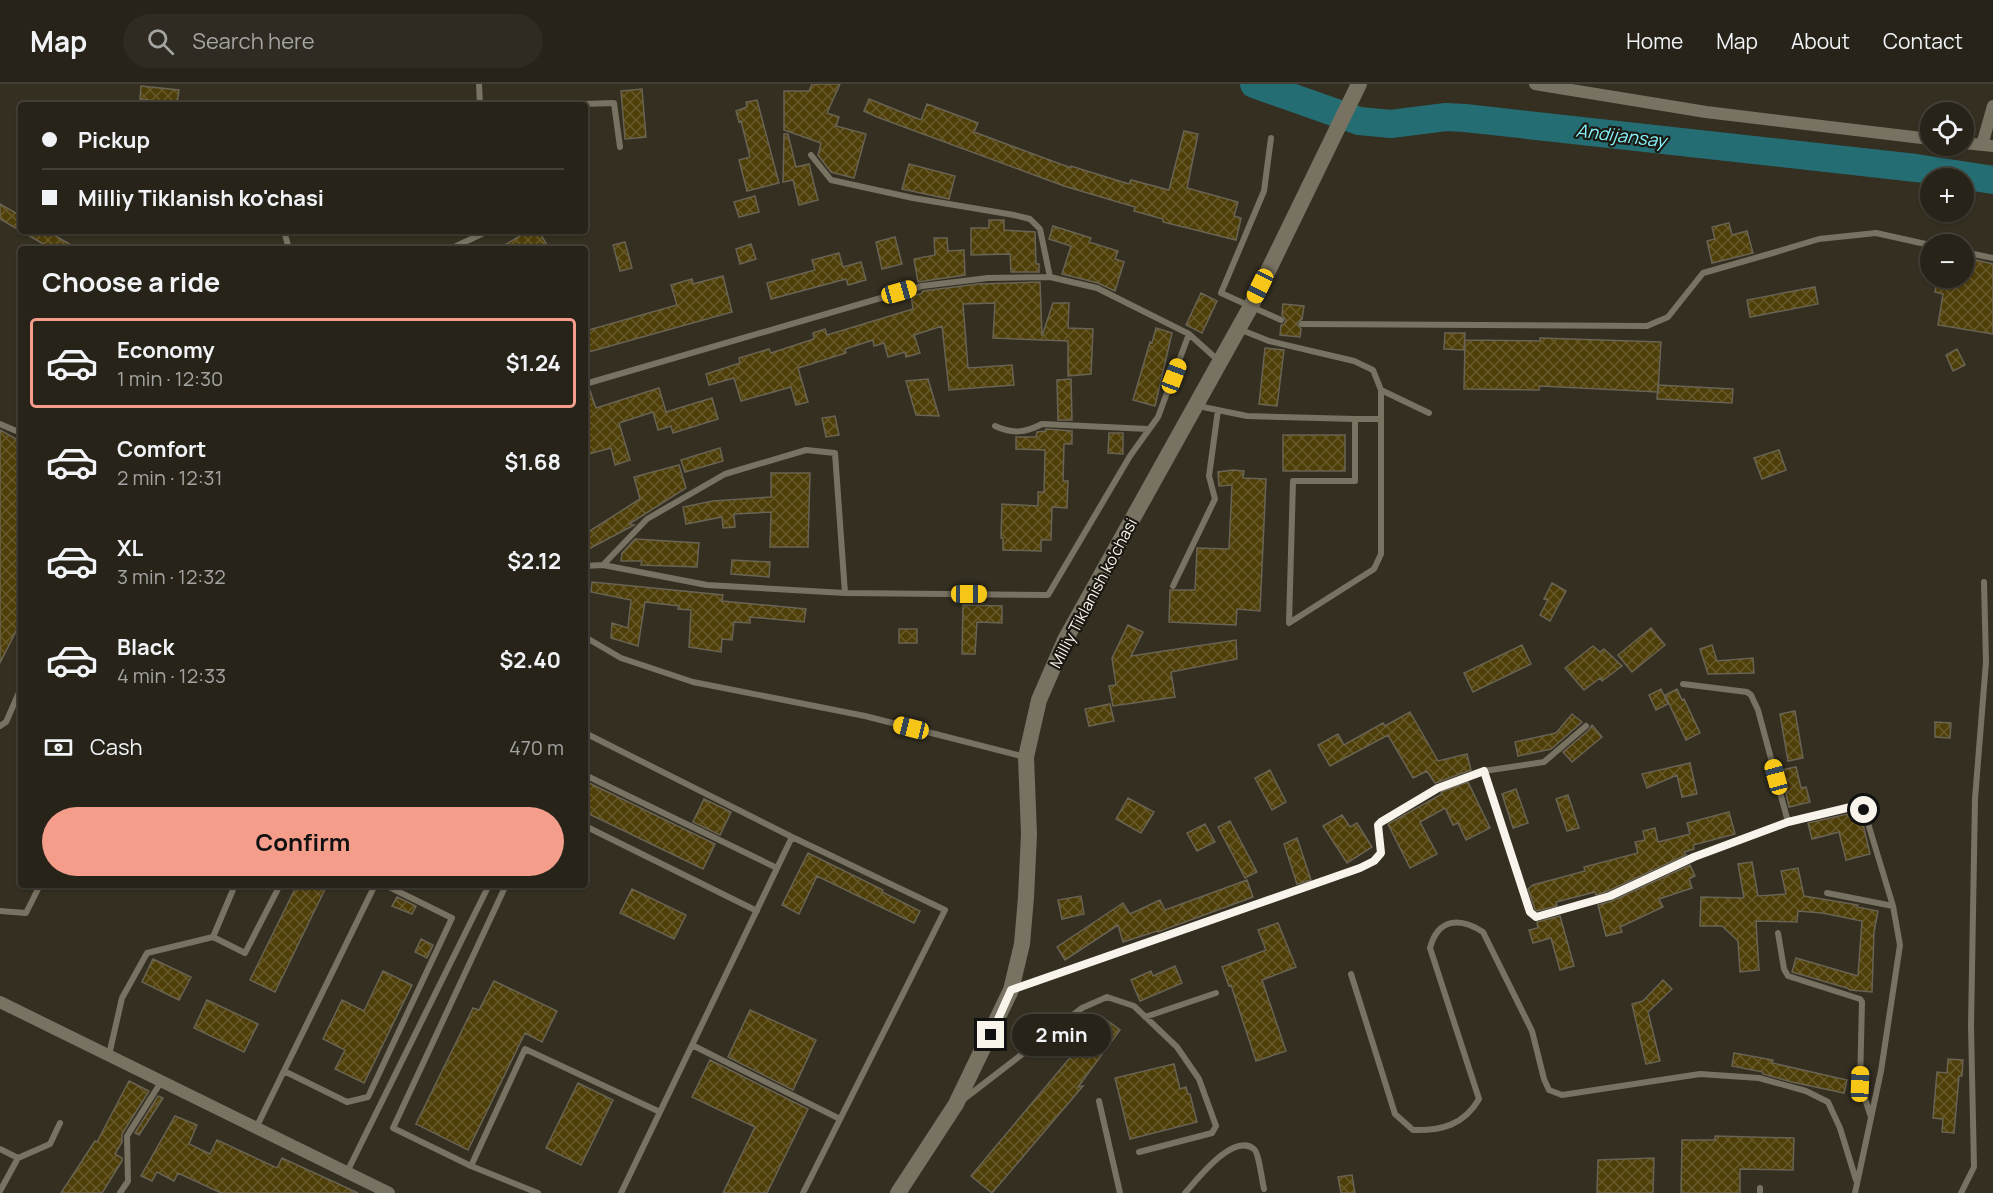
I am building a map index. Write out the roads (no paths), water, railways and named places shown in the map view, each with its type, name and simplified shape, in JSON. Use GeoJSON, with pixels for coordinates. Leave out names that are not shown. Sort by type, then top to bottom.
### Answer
{"type":"FeatureCollection","features":[{"type":"Feature","properties":{"kind":"main road","name":"Milliy Tiklanish ko'chasi"},"geometry":{"type":"LineString","coordinates":[[898,1193],[956,1104],[1011,990],[1022,944],[1026,897],[1029,834],[1026,757],[1039,700],[1065,640],[1251,306],[1359,84]]}},
{"type":"Feature","properties":{"kind":"street"},"geometry":{"type":"LineString","coordinates":[[1535,84],[1706,112],[1920,138]]}},
{"type":"Feature","properties":{"kind":"street"},"geometry":{"type":"LineString","coordinates":[[1988,146],[1993,106]]}},
{"type":"Feature","properties":{"kind":"street"},"geometry":{"type":"LineString","coordinates":[[0,1002],[347,1172],[375,1190],[389,1193]]}},
{"type":"Feature","properties":{"kind":"lane"},"geometry":{"type":"LineString","coordinates":[[479,84],[480,102]]}},
{"type":"Feature","properties":{"kind":"lane"},"geometry":{"type":"LineString","coordinates":[[588,104],[614,104],[620,147]]}},
{"type":"Feature","properties":{"kind":"lane"},"geometry":{"type":"LineString","coordinates":[[1271,138],[1264,190],[1221,293],[1281,320]]}},
{"type":"Feature","properties":{"kind":"lane"},"geometry":{"type":"LineString","coordinates":[[811,155],[831,180],[913,198],[1014,214],[1030,219],[1040,229],[1050,277]]}},
{"type":"Feature","properties":{"kind":"lane"},"geometry":{"type":"LineString","coordinates":[[1302,324],[1647,326],[1668,317],[1703,273],[1819,240],[1876,233],[1920,243]]}},
{"type":"Feature","properties":{"kind":"lane"},"geometry":{"type":"LineString","coordinates":[[456,246],[482,234]]}},
{"type":"Feature","properties":{"kind":"lane"},"geometry":{"type":"LineString","coordinates":[[1974,254],[1993,258]]}},
{"type":"Feature","properties":{"kind":"lane"},"geometry":{"type":"LineString","coordinates":[[588,383],[922,286],[988,278],[1050,277],[1097,288],[1189,334],[1220,362]]}},
{"type":"Feature","properties":{"kind":"lane"},"geometry":{"type":"LineString","coordinates":[[1238,329],[1269,341],[1354,361],[1373,370],[1381,390],[1381,554],[1374,569],[1289,623],[1293,481],[1355,481],[1355,419]]}},
{"type":"Feature","properties":{"kind":"lane"},"geometry":{"type":"LineString","coordinates":[[588,566],[603,565],[707,585],[845,593],[1047,595],[1148,429],[1158,417],[1189,334]]}},
{"type":"Feature","properties":{"kind":"lane"},"geometry":{"type":"LineString","coordinates":[[1381,390],[1430,412]]}},
{"type":"Feature","properties":{"kind":"lane"},"geometry":{"type":"LineString","coordinates":[[1196,405],[1247,416],[1381,419]]}},
{"type":"Feature","properties":{"kind":"lane"},"geometry":{"type":"LineString","coordinates":[[1173,586],[1215,499],[1209,476],[1218,410]]}},
{"type":"Feature","properties":{"kind":"lane"},"geometry":{"type":"LineString","coordinates":[[0,424],[18,432]]}},
{"type":"Feature","properties":{"kind":"lane"},"geometry":{"type":"LineString","coordinates":[[995,426],[1006,431],[1027,432],[1042,424],[1148,429]]}},
{"type":"Feature","properties":{"kind":"lane"},"geometry":{"type":"LineString","coordinates":[[603,565],[646,519],[725,474],[806,450],[835,453],[845,593]]}},
{"type":"Feature","properties":{"kind":"lane"},"geometry":{"type":"LineString","coordinates":[[1961,1193],[1974,1167],[1971,1026],[1975,811],[1986,662],[1984,582]]}},
{"type":"Feature","properties":{"kind":"lane"},"geometry":{"type":"LineString","coordinates":[[588,639],[621,658],[693,682],[865,716],[1026,757]]}},
{"type":"Feature","properties":{"kind":"lane"},"geometry":{"type":"LineString","coordinates":[[1683,684],[1747,692],[1751,695],[1758,710],[1788,822]]}},
{"type":"Feature","properties":{"kind":"lane"},"geometry":{"type":"LineString","coordinates":[[0,726],[6,722],[18,695]]}},
{"type":"Feature","properties":{"kind":"lane"},"geometry":{"type":"LineString","coordinates":[[1011,990],[1360,868],[1374,861],[1381,853],[1378,825],[1381,822],[1438,788],[1484,771],[1544,762],[1586,726]]}},
{"type":"Feature","properties":{"kind":"lane"},"geometry":{"type":"LineString","coordinates":[[588,735],[792,837],[945,910],[803,1193]]}},
{"type":"Feature","properties":{"kind":"lane"},"geometry":{"type":"LineString","coordinates":[[1484,771],[1530,912],[1536,917],[1610,896],[1694,857],[1788,822],[1855,806],[1864,810],[1893,906],[1900,945],[1881,1071],[1854,1193]]}},
{"type":"Feature","properties":{"kind":"lane"},"geometry":{"type":"LineString","coordinates":[[588,776],[777,868]]}},
{"type":"Feature","properties":{"kind":"lane"},"geometry":{"type":"LineString","coordinates":[[588,827],[757,910]]}},
{"type":"Feature","properties":{"kind":"lane"},"geometry":{"type":"LineString","coordinates":[[621,1193],[792,837]]}},
{"type":"Feature","properties":{"kind":"lane"},"geometry":{"type":"LineString","coordinates":[[0,911],[26,913],[38,888]]}},
{"type":"Feature","properties":{"kind":"lane"},"geometry":{"type":"LineString","coordinates":[[213,937],[234,888]]}},
{"type":"Feature","properties":{"kind":"lane"},"geometry":{"type":"LineString","coordinates":[[108,1055],[122,998],[147,952],[213,937],[245,953],[278,888]]}},
{"type":"Feature","properties":{"kind":"lane"},"geometry":{"type":"LineString","coordinates":[[256,1128],[374,888]]}},
{"type":"Feature","properties":{"kind":"lane"},"geometry":{"type":"LineString","coordinates":[[284,1071],[347,1102],[368,1097],[452,918],[391,888]]}},
{"type":"Feature","properties":{"kind":"lane"},"geometry":{"type":"LineString","coordinates":[[347,1172],[488,888]]}},
{"type":"Feature","properties":{"kind":"lane"},"geometry":{"type":"LineString","coordinates":[[505,888],[393,1128],[471,1166],[538,1193]]}},
{"type":"Feature","properties":{"kind":"lane"},"geometry":{"type":"LineString","coordinates":[[1827,893],[1893,906]]}},
{"type":"Feature","properties":{"kind":"lane"},"geometry":{"type":"LineString","coordinates":[[1351,974],[1395,1114],[1413,1131],[1435,1131],[1456,1122],[1472,1111],[1479,1100],[1430,948],[1432,938],[1440,929],[1449,924],[1468,922],[1483,932],[1532,1031],[1549,1090],[1562,1095],[1700,1074],[1759,1078],[1806,1091],[1828,1102],[1840,1128],[1856,1180]]}},
{"type":"Feature","properties":{"kind":"lane"},"geometry":{"type":"LineString","coordinates":[[1778,933],[1784,969],[1788,976],[1858,998],[1862,1002],[1860,1084],[1871,1118]]}},
{"type":"Feature","properties":{"kind":"lane"},"geometry":{"type":"LineString","coordinates":[[1145,1017],[1216,993]]}},
{"type":"Feature","properties":{"kind":"lane"},"geometry":{"type":"LineString","coordinates":[[956,1104],[987,1083],[1082,1008],[1107,997],[1134,1006],[1177,1047],[1199,1079],[1216,1126],[1212,1133],[1139,1152]]}},
{"type":"Feature","properties":{"kind":"lane"},"geometry":{"type":"LineString","coordinates":[[692,1045],[840,1119]]}},
{"type":"Feature","properties":{"kind":"lane"},"geometry":{"type":"LineString","coordinates":[[471,1166],[525,1049],[660,1112]]}},
{"type":"Feature","properties":{"kind":"lane"},"geometry":{"type":"LineString","coordinates":[[120,1193],[128,1181],[127,1136],[162,1081]]}},
{"type":"Feature","properties":{"kind":"lane"},"geometry":{"type":"LineString","coordinates":[[1099,1101],[1120,1193]]}},
{"type":"Feature","properties":{"kind":"lane"},"geometry":{"type":"LineString","coordinates":[[0,1191],[18,1158],[50,1144],[60,1124]]}},
{"type":"Feature","properties":{"kind":"lane"},"geometry":{"type":"LineString","coordinates":[[1185,1193],[1223,1153],[1238,1146],[1251,1147],[1256,1152],[1264,1189]]}},
{"type":"Feature","properties":{"kind":"lane"},"geometry":{"type":"LineString","coordinates":[[0,1149],[18,1158]]}},
{"type":"Feature","properties":{"kind":"waterway","name":"Andijansay"},"geometry":{"type":"LineString","coordinates":[[1254,84],[1359,121],[1391,124],[1446,117],[1465,118],[1916,168],[1993,180]]}}]}
